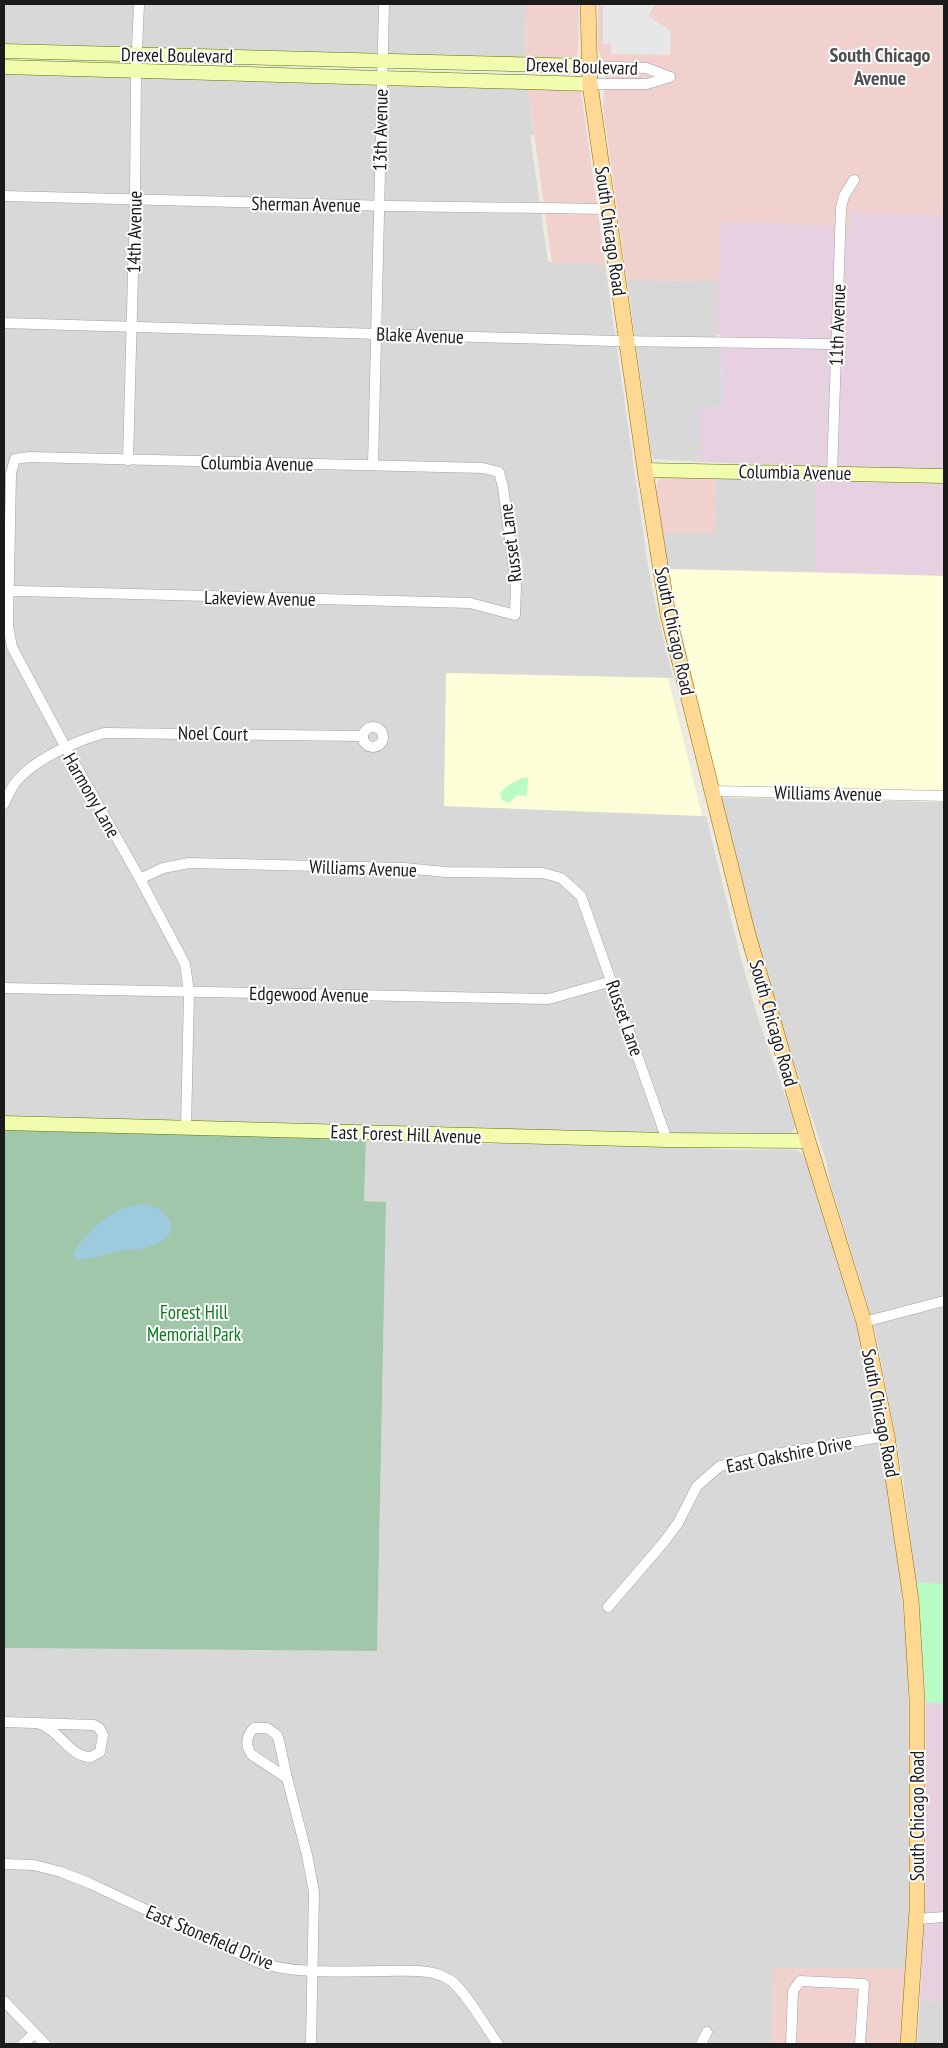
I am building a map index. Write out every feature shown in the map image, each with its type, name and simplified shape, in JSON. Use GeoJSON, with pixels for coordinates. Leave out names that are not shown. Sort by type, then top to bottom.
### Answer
{"type":"FeatureCollection","features":[{"type":"Feature","properties":{"kind":"main road","name":"South Chicago Road"},"geometry":{"type":"LineString","coordinates":[[588,4],[588,66],[590,84],[645,470],[668,615],[746,931],[864,1322],[887,1436],[912,1609],[917,1700],[917,1918],[908,2044]]}},
{"type":"Feature","properties":{"kind":"street","name":"14th Avenue"},"geometry":{"type":"LineString","coordinates":[[128,460],[135,200],[136,54],[139,4]]}},
{"type":"Feature","properties":{"kind":"street","name":"13th Avenue"},"geometry":{"type":"LineString","coordinates":[[373,465],[381,60],[384,4]]}},
{"type":"Feature","properties":{"kind":"street","name":"Drexel Boulevard"},"geometry":{"type":"LineString","coordinates":[[4,50],[646,68],[670,77],[647,84],[590,84],[4,68]]}},
{"type":"Feature","properties":{"kind":"street","name":"11th Avenue"},"geometry":{"type":"LineString","coordinates":[[832,473],[841,208],[844,196],[854,180]]}},
{"type":"Feature","properties":{"kind":"street","name":"Sherman Avenue"},"geometry":{"type":"LineString","coordinates":[[4,196],[379,206],[608,209]]}},
{"type":"Feature","properties":{"kind":"street","name":"Blake Avenue"},"geometry":{"type":"LineString","coordinates":[[4,323],[627,341],[836,344]]}},
{"type":"Feature","properties":{"kind":"street","name":"Columbia Avenue"},"geometry":{"type":"LineString","coordinates":[[15,459],[29,457],[373,465],[483,468],[498,472]]}},
{"type":"Feature","properties":{"kind":"street","name":"Harmony Lane"},"geometry":{"type":"LineString","coordinates":[[15,459],[11,473],[6,591],[8,626],[12,648],[185,964],[189,992],[186,1128]]}},
{"type":"Feature","properties":{"kind":"street","name":"Columbia Avenue"},"geometry":{"type":"LineString","coordinates":[[645,470],[944,476]]}},
{"type":"Feature","properties":{"kind":"street","name":"Russet Lane"},"geometry":{"type":"LineString","coordinates":[[498,472],[503,487],[516,586],[515,615]]}},
{"type":"Feature","properties":{"kind":"street","name":"Lakeview Avenue"},"geometry":{"type":"LineString","coordinates":[[6,591],[470,603],[515,615]]}},
{"type":"Feature","properties":{"kind":"street","name":"Noel Court"},"geometry":{"type":"LineString","coordinates":[[4,804],[16,782],[38,762],[84,739],[104,733],[363,736]]}},
{"type":"Feature","properties":{"kind":"street","name":"Williams Avenue"},"geometry":{"type":"LineString","coordinates":[[712,790],[944,796]]}},
{"type":"Feature","properties":{"kind":"street","name":"Williams Avenue"},"geometry":{"type":"LineString","coordinates":[[140,879],[163,868],[189,863],[544,873],[561,878],[582,896]]}},
{"type":"Feature","properties":{"kind":"street","name":"Russet Lane"},"geometry":{"type":"LineString","coordinates":[[582,896],[667,1140]]}},
{"type":"Feature","properties":{"kind":"street","name":"Edgewood Avenue"},"geometry":{"type":"LineString","coordinates":[[4,988],[548,999],[612,981]]}},
{"type":"Feature","properties":{"kind":"street","name":"East Forest Hill Avenue"},"geometry":{"type":"LineString","coordinates":[[4,1123],[667,1140],[808,1141]]}},
{"type":"Feature","properties":{"kind":"street"},"geometry":{"type":"LineString","coordinates":[[864,1322],[944,1301]]}},
{"type":"Feature","properties":{"kind":"street","name":"East Oakshire Drive"},"geometry":{"type":"LineString","coordinates":[[608,1607],[664,1542],[678,1523],[698,1486],[720,1466],[769,1455],[887,1436]]}},
{"type":"Feature","properties":{"kind":"street"},"geometry":{"type":"LineString","coordinates":[[4,1722],[94,1725],[99,1728],[103,1735],[100,1752],[91,1757],[80,1756],[50,1726],[40,1724]]}},
{"type":"Feature","properties":{"kind":"street"},"geometry":{"type":"LineString","coordinates":[[287,1778],[248,1751],[248,1738],[254,1728],[267,1728],[277,1736],[307,1855],[314,1892],[311,2044]]}},
{"type":"Feature","properties":{"kind":"street","name":"East Stonefield Drive"},"geometry":{"type":"LineString","coordinates":[[4,1864],[40,1866],[60,1872],[257,1962],[273,1967],[313,1970],[424,1972],[443,1976],[455,1984],[498,2044]]}},
{"type":"Feature","properties":{"kind":"street"},"geometry":{"type":"LineString","coordinates":[[917,1918],[944,1917]]}},
{"type":"Feature","properties":{"kind":"street"},"geometry":{"type":"LineString","coordinates":[[791,2044],[793,1990],[800,1981],[864,1984],[860,2044]]}},
{"type":"Feature","properties":{"kind":"street"},"geometry":{"type":"LineString","coordinates":[[4,2001],[45,2044]]}},
{"type":"Feature","properties":{"kind":"street"},"geometry":{"type":"LineString","coordinates":[[702,2044],[708,2032]]}},
{"type":"Feature","properties":{"kind":"street"},"geometry":{"type":"LineString","coordinates":[[23,2044],[34,2034]]}},
{"type":"Feature","properties":{"kind":"shaded area"},"geometry":{"type":"Polygon","coordinates":[[[4,4],[526,4],[525,58],[4,46],[4,4]]]}},
{"type":"Feature","properties":{"kind":"shaded area"},"geometry":{"type":"Polygon","coordinates":[[[526,4],[579,4],[578,52],[576,59],[525,58],[526,4]]]}},
{"type":"Feature","properties":{"kind":"shaded area"},"geometry":{"type":"Polygon","coordinates":[[[598,4],[944,4],[944,216],[866,213],[849,210],[851,226],[721,222],[719,281],[627,280],[603,107],[606,61],[602,59],[598,50],[598,4]]]}},
{"type":"Feature","properties":{"kind":"shaded area"},"geometry":{"type":"Polygon","coordinates":[[[603,4],[656,4],[648,16],[671,31],[670,55],[611,54],[611,44],[603,44],[603,4]]]}},
{"type":"Feature","properties":{"kind":"shaded area"},"geometry":{"type":"Polygon","coordinates":[[[4,73],[528,88],[534,135],[530,135],[548,262],[605,264],[648,566],[673,678],[447,673],[444,806],[706,816],[741,959],[759,1021],[795,1123],[791,1133],[787,1135],[712,1135],[4,1118],[4,73]]]}},
{"type":"Feature","properties":{"kind":"shaded area"},"geometry":{"type":"Polygon","coordinates":[[[528,88],[578,90],[581,92],[605,264],[552,263],[528,88]]]}},
{"type":"Feature","properties":{"kind":"shaded area"},"geometry":{"type":"Polygon","coordinates":[[[849,210],[866,213],[944,216],[944,576],[815,572],[815,466],[700,462],[700,408],[722,406],[721,335],[716,334],[720,222],[851,226],[849,210]]]}},
{"type":"Feature","properties":{"kind":"shaded area"},"geometry":{"type":"Polygon","coordinates":[[[627,280],[719,281],[716,348],[721,348],[722,406],[700,408],[700,462],[654,459],[651,453],[627,280]]]}},
{"type":"Feature","properties":{"kind":"shaded area"},"geometry":{"type":"Polygon","coordinates":[[[716,475],[815,479],[815,572],[667,569],[662,533],[714,533],[716,475]]]}},
{"type":"Feature","properties":{"kind":"shaded area"},"geometry":{"type":"Polygon","coordinates":[[[716,475],[714,533],[662,533],[656,489],[658,481],[662,477],[716,475]]]}},
{"type":"Feature","properties":{"kind":"shaded area"},"geometry":{"type":"Polygon","coordinates":[[[667,569],[944,576],[944,802],[721,797],[667,569]]]}},
{"type":"Feature","properties":{"kind":"shaded area"},"geometry":{"type":"Polygon","coordinates":[[[446,673],[668,678],[702,816],[444,806],[446,673]]]}},
{"type":"Feature","properties":{"kind":"shaded area"},"geometry":{"type":"Polygon","coordinates":[[[721,797],[944,802],[944,1584],[916,1583],[902,1470],[875,1330],[831,1185],[825,1157],[772,997],[721,797]]]}},
{"type":"Feature","properties":{"kind":"shaded area"},"geometry":{"type":"Polygon","coordinates":[[[366,1137],[424,1139],[478,1144],[551,1142],[744,1150],[785,1149],[797,1150],[804,1155],[843,1272],[863,1350],[870,1402],[882,1462],[892,1490],[908,1666],[909,1969],[773,1969],[772,2044],[4,2044],[4,1648],[377,1651],[386,1202],[364,1201],[366,1137]]]}},
{"type":"Feature","properties":{"kind":"shaded area"},"geometry":{"type":"Polygon","coordinates":[[[926,1703],[944,1703],[944,2001],[920,2000],[926,1882],[926,1703]]]}},
{"type":"Feature","properties":{"kind":"shaded area"},"geometry":{"type":"Polygon","coordinates":[[[773,1968],[909,1969],[903,2044],[772,2044],[773,1968]]]}},
{"type":"Feature","properties":{"kind":"shaded area"},"geometry":{"type":"Polygon","coordinates":[[[920,2000],[944,2001],[944,2044],[917,2044],[920,2000]]]}},
{"type":"Feature","properties":{"kind":"green space"},"geometry":{"type":"Polygon","coordinates":[[[522,778],[528,778],[527,796],[517,795],[509,803],[502,800],[500,793],[507,786],[522,778]]]}},
{"type":"Feature","properties":{"kind":"green space","name":"Forest Hill Memorial Park"},"geometry":{"type":"Polygon","coordinates":[[[4,1128],[366,1137],[364,1201],[386,1202],[377,1651],[4,1648],[4,1128]]]}},
{"type":"Feature","properties":{"kind":"green space"},"geometry":{"type":"Polygon","coordinates":[[[916,1583],[944,1584],[944,1703],[926,1703],[916,1583]]]}},
{"type":"Feature","properties":{"kind":"water"},"geometry":{"type":"Polygon","coordinates":[[[142,1204],[157,1208],[169,1219],[170,1232],[162,1241],[142,1249],[126,1250],[94,1258],[75,1259],[73,1257],[79,1244],[106,1218],[122,1209],[142,1204]]]}},
{"type":"Feature","properties":{"kind":"district","name":"South Chicago Avenue"},"geometry":{"type":"Point","coordinates":[880,66]}}]}
